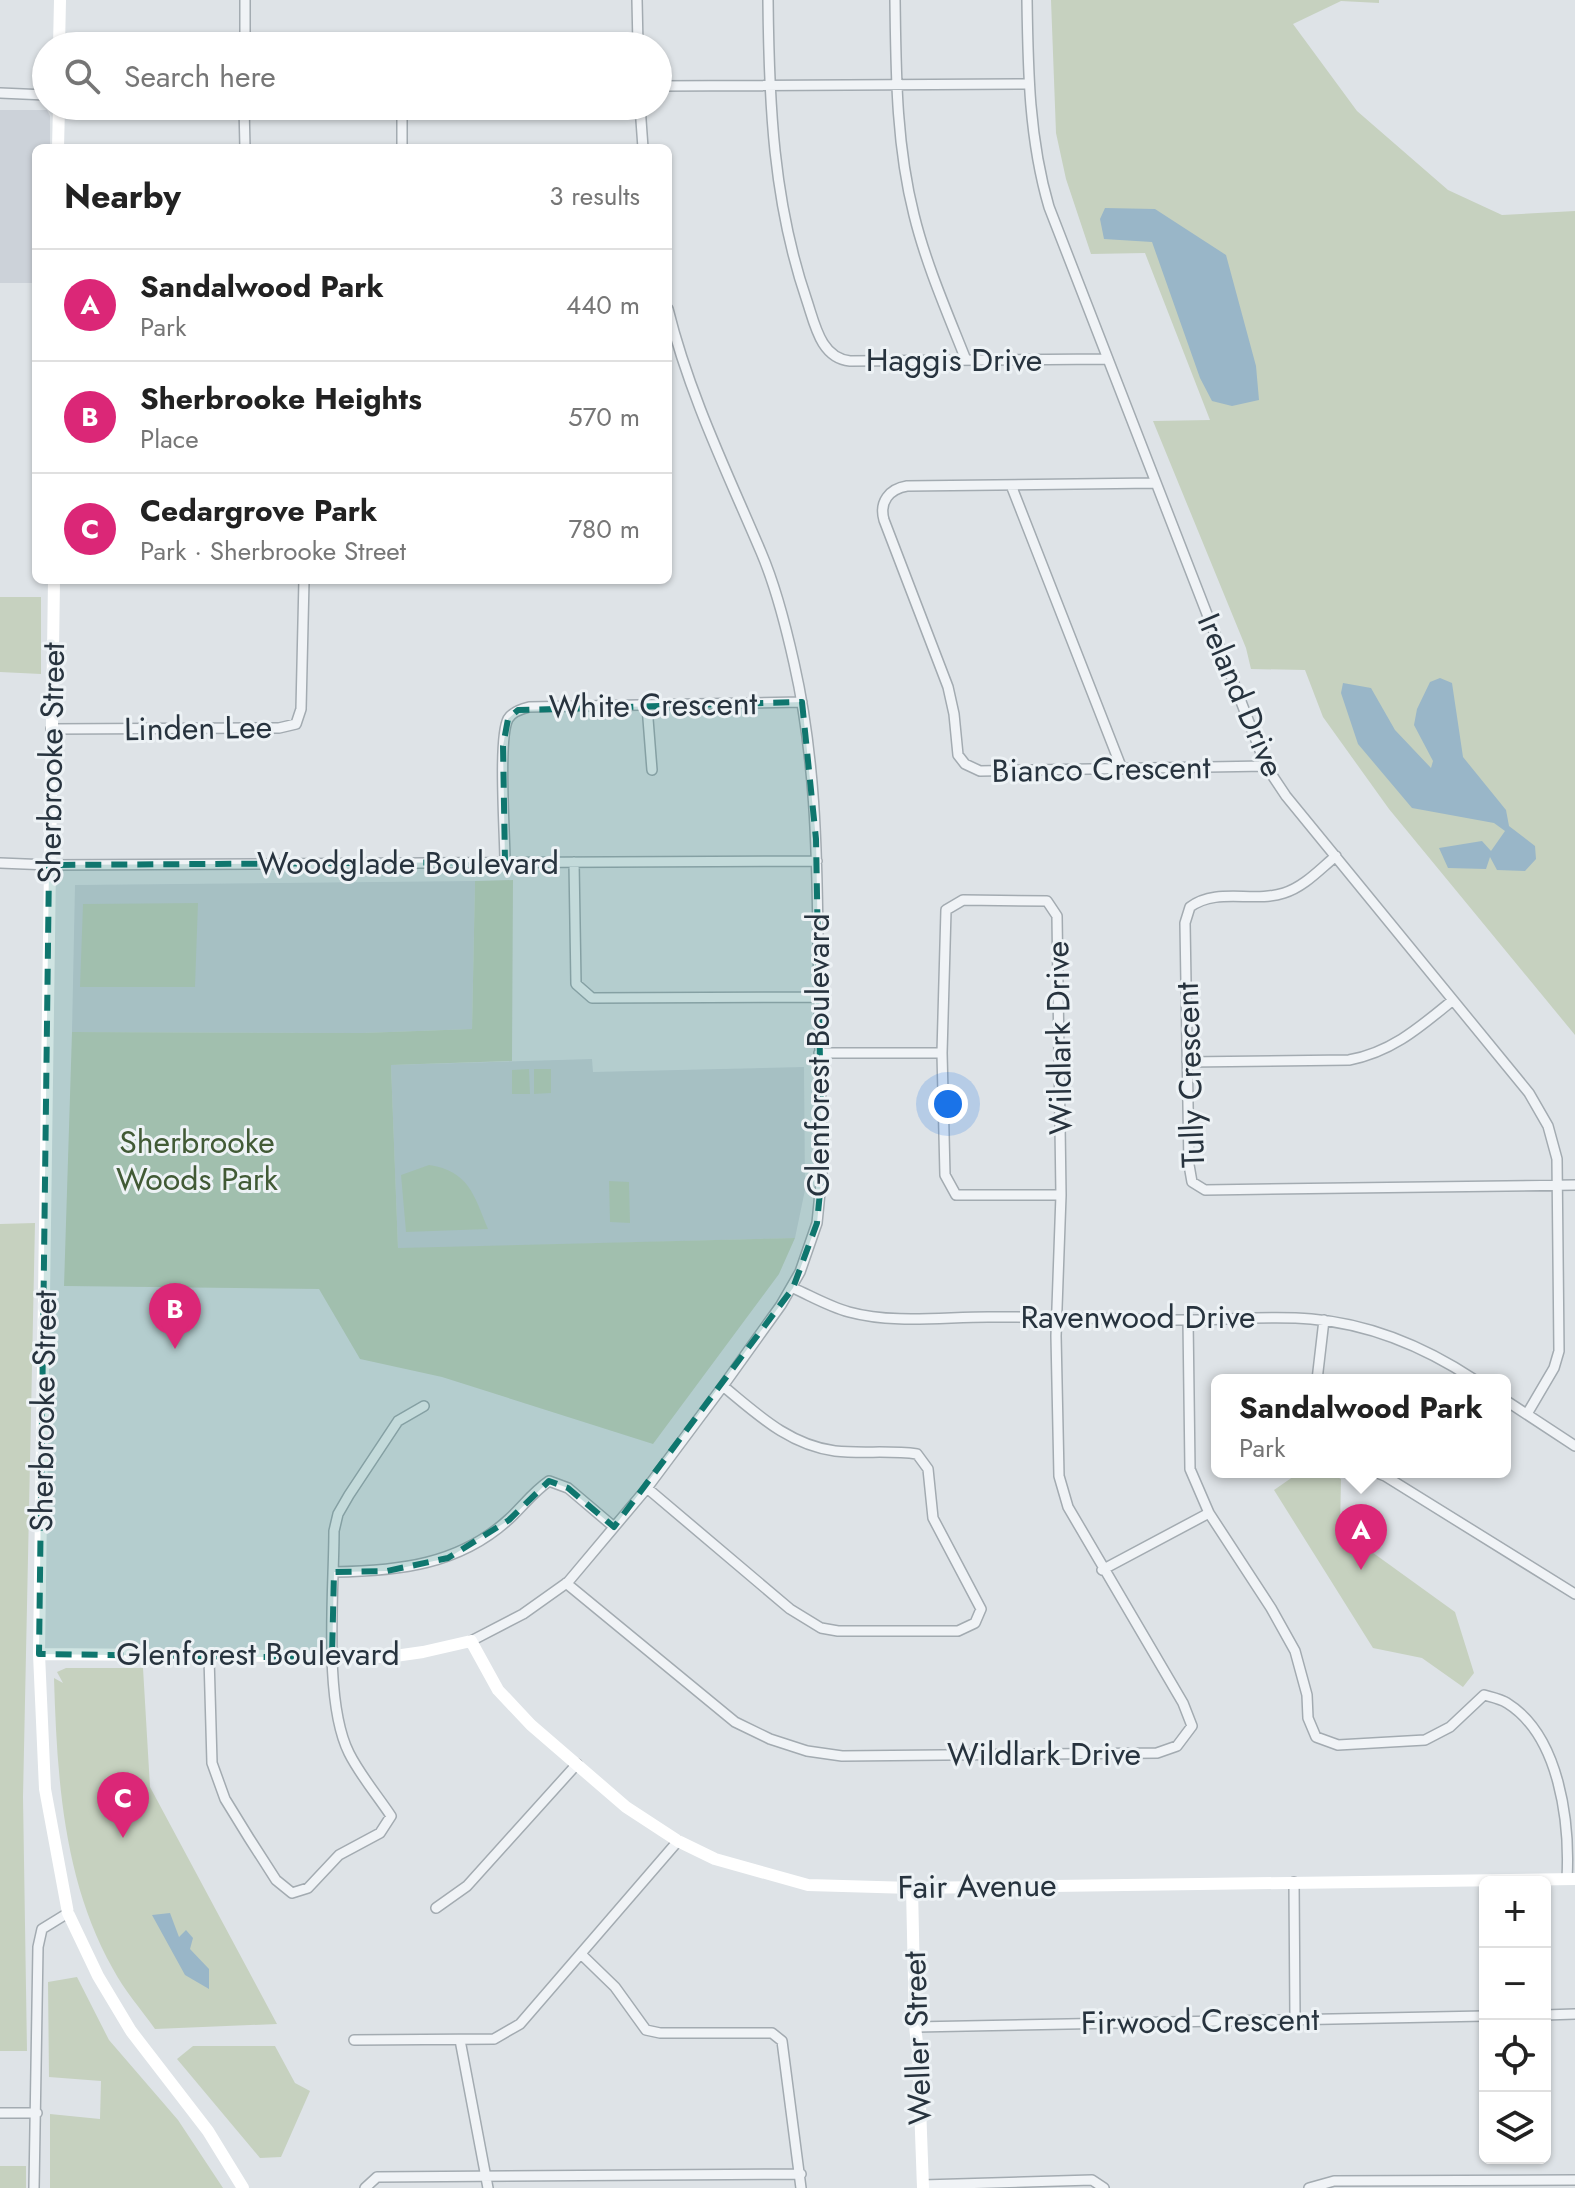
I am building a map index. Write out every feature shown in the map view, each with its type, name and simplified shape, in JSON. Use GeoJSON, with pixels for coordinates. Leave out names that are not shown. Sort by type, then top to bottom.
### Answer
{"type":"FeatureCollection","features":[{"type":"Feature","properties":{"kind":"street"},"geometry":{"type":"LineString","coordinates":[[59,32],[60,0]]}},
{"type":"Feature","properties":{"kind":"street"},"geometry":{"type":"LineString","coordinates":[[245,0],[245,32]]}},
{"type":"Feature","properties":{"kind":"street"},"geometry":{"type":"LineString","coordinates":[[637,0],[638,32]]}},
{"type":"Feature","properties":{"kind":"street","name":"Haggis Drive"},"geometry":{"type":"LineString","coordinates":[[768,0],[773,149],[783,216],[803,290],[825,348],[836,357],[850,361],[1107,359]]}},
{"type":"Feature","properties":{"kind":"street"},"geometry":{"type":"LineString","coordinates":[[895,0],[896,85],[901,147],[914,214],[932,273],[966,360]]}},
{"type":"Feature","properties":{"kind":"street","name":"Ireland Drive"},"geometry":{"type":"LineString","coordinates":[[1027,0],[1028,84],[1034,148],[1049,207],[1266,766],[1280,789],[1541,1110],[1554,1145],[1558,1186],[1559,1351],[1552,1371],[1527,1414]]}},
{"type":"Feature","properties":{"kind":"street"},"geometry":{"type":"LineString","coordinates":[[672,86],[1028,84]]}},
{"type":"Feature","properties":{"kind":"street"},"geometry":{"type":"LineString","coordinates":[[0,93],[32,94]]}},
{"type":"Feature","properties":{"kind":"street"},"geometry":{"type":"LineString","coordinates":[[58,144],[59,120]]}},
{"type":"Feature","properties":{"kind":"street"},"geometry":{"type":"LineString","coordinates":[[244,120],[245,144]]}},
{"type":"Feature","properties":{"kind":"street"},"geometry":{"type":"LineString","coordinates":[[402,120],[402,144]]}},
{"type":"Feature","properties":{"kind":"street"},"geometry":{"type":"LineString","coordinates":[[641,120],[643,144]]}},
{"type":"Feature","properties":{"kind":"street","name":"Glenforest Boulevard"},"geometry":{"type":"LineString","coordinates":[[39,1654],[332,1658],[404,1655],[471,1641],[523,1614],[566,1583],[647,1488],[793,1288],[812,1243],[821,1196],[817,861],[811,763],[802,702],[783,621],[762,555],[673,348]]}},
{"type":"Feature","properties":{"kind":"street","name":"Bianco Crescent"},"geometry":{"type":"LineString","coordinates":[[1155,483],[907,486],[891,492],[882,506],[884,520],[948,687],[958,755],[969,768],[980,771],[1266,766]]}},
{"type":"Feature","properties":{"kind":"street"},"geometry":{"type":"LineString","coordinates":[[1011,485],[1122,769]]}},
{"type":"Feature","properties":{"kind":"street","name":"Sherbrooke Street"},"geometry":{"type":"LineString","coordinates":[[54,584],[39,1654],[45,1789],[68,1913],[98,1976],[131,2031],[208,2131],[243,2188]]}},
{"type":"Feature","properties":{"kind":"street","name":"Linden Lee"},"geometry":{"type":"LineString","coordinates":[[51,729],[279,728],[296,724],[301,709],[304,584]]}},
{"type":"Feature","properties":{"kind":"street","name":"White Crescent"},"geometry":{"type":"LineString","coordinates":[[505,862],[503,746],[508,719],[518,710],[529,707],[802,702]]}},
{"type":"Feature","properties":{"kind":"street"},"geometry":{"type":"LineString","coordinates":[[647,706],[652,770]]}},
{"type":"Feature","properties":{"kind":"street","name":"Tully Crescent"},"geometry":{"type":"LineString","coordinates":[[1336,856],[1306,881],[1285,893],[1262,897],[1206,898],[1190,907],[1185,923],[1189,1165],[1192,1182],[1205,1190],[1575,1185]]}},
{"type":"Feature","properties":{"kind":"street","name":"Woodglade Boulevard"},"geometry":{"type":"LineString","coordinates":[[0,863],[817,861]]}},
{"type":"Feature","properties":{"kind":"street"},"geometry":{"type":"LineString","coordinates":[[574,862],[576,984],[592,998],[819,997]]}},
{"type":"Feature","properties":{"kind":"street","name":"Wildlark Drive"},"geometry":{"type":"LineString","coordinates":[[566,1583],[735,1722],[770,1739],[807,1751],[842,1756],[1157,1753],[1177,1746],[1192,1726],[1183,1703],[1102,1570],[1068,1507],[1059,1476],[1057,1316],[1061,1195],[1057,916],[1047,901],[963,900],[946,910],[942,1053],[945,1175],[956,1195],[1061,1195]]}},
{"type":"Feature","properties":{"kind":"street"},"geometry":{"type":"LineString","coordinates":[[1187,1062],[1349,1060],[1370,1056],[1402,1041],[1453,1000]]}},
{"type":"Feature","properties":{"kind":"street"},"geometry":{"type":"LineString","coordinates":[[819,1053],[942,1053]]}},
{"type":"Feature","properties":{"kind":"street","name":"Ravenwood Drive"},"geometry":{"type":"LineString","coordinates":[[793,1288],[846,1311],[877,1318],[1057,1316],[1324,1320],[1366,1328],[1405,1341],[1466,1374]]}},
{"type":"Feature","properties":{"kind":"street"},"geometry":{"type":"LineString","coordinates":[[1188,1320],[1190,1469],[1209,1513],[1295,1651],[1307,1695],[1308,1718],[1316,1737],[1338,1745],[1425,1740],[1450,1727],[1484,1695],[1507,1702],[1527,1721],[1550,1758],[1564,1799],[1571,1879]]}},
{"type":"Feature","properties":{"kind":"street"},"geometry":{"type":"LineString","coordinates":[[1318,1374],[1324,1320]]}},
{"type":"Feature","properties":{"kind":"street"},"geometry":{"type":"LineString","coordinates":[[647,1488],[790,1609],[821,1628],[838,1631],[958,1631],[975,1623],[981,1609],[933,1518],[928,1469],[917,1454],[836,1451],[807,1445],[778,1430],[723,1386]]}},
{"type":"Feature","properties":{"kind":"street"},"geometry":{"type":"LineString","coordinates":[[1511,1404],[1575,1446]]}},
{"type":"Feature","properties":{"kind":"street"},"geometry":{"type":"LineString","coordinates":[[209,1657],[212,1763],[225,1799],[276,1880],[292,1893],[308,1888],[339,1855],[380,1833],[391,1816],[349,1754],[339,1726],[332,1658],[334,1531],[338,1514],[398,1421],[424,1406]]}},
{"type":"Feature","properties":{"kind":"street"},"geometry":{"type":"LineString","coordinates":[[1388,1478],[1575,1594]]}},
{"type":"Feature","properties":{"kind":"street"},"geometry":{"type":"LineString","coordinates":[[334,1572],[387,1571],[448,1558],[509,1520],[531,1493],[549,1481],[568,1488],[614,1527]]}},
{"type":"Feature","properties":{"kind":"street"},"geometry":{"type":"LineString","coordinates":[[1102,1570],[1209,1513]]}},
{"type":"Feature","properties":{"kind":"street","name":"Fair Avenue"},"geometry":{"type":"LineString","coordinates":[[471,1641],[498,1690],[531,1725],[626,1807],[678,1841],[715,1859],[808,1885],[912,1888],[1571,1879]]}},
{"type":"Feature","properties":{"kind":"street"},"geometry":{"type":"LineString","coordinates":[[436,1908],[467,1886],[577,1764]]}},
{"type":"Feature","properties":{"kind":"street"},"geometry":{"type":"LineString","coordinates":[[354,2040],[494,2039],[520,2024],[678,1841]]}},
{"type":"Feature","properties":{"kind":"street"},"geometry":{"type":"LineString","coordinates":[[1294,1882],[1295,2018]]}},
{"type":"Feature","properties":{"kind":"street","name":"Weller Street"},"geometry":{"type":"LineString","coordinates":[[912,1888],[923,2187]]}},
{"type":"Feature","properties":{"kind":"street"},"geometry":{"type":"LineString","coordinates":[[34,2188],[38,1947],[42,1929],[68,1913]]}},
{"type":"Feature","properties":{"kind":"street"},"geometry":{"type":"LineString","coordinates":[[582,1955],[615,1987],[646,2030],[660,2033],[772,2033],[782,2041],[801,2188]]}},
{"type":"Feature","properties":{"kind":"street"},"geometry":{"type":"LineString","coordinates":[[1551,2015],[1575,2014]]}},
{"type":"Feature","properties":{"kind":"street","name":"Firwood Crescent"},"geometry":{"type":"LineString","coordinates":[[915,2027],[1479,2016]]}},
{"type":"Feature","properties":{"kind":"street"},"geometry":{"type":"LineString","coordinates":[[460,2040],[488,2188]]}},
{"type":"Feature","properties":{"kind":"street"},"geometry":{"type":"LineString","coordinates":[[0,2113],[37,2113]]}},
{"type":"Feature","properties":{"kind":"street"},"geometry":{"type":"LineString","coordinates":[[365,2188],[377,2177],[801,2174]]}},
{"type":"Feature","properties":{"kind":"street"},"geometry":{"type":"LineString","coordinates":[[923,2187],[1092,2180],[1104,2188]]}},
{"type":"Feature","properties":{"kind":"street"},"geometry":{"type":"LineString","coordinates":[[1309,2188],[1334,2181],[1575,2180]]}},
{"type":"Feature","properties":{"kind":"highlighted area"},"geometry":{"type":"Polygon","coordinates":[[[802,702],[816,839],[822,1172],[817,1223],[793,1288],[614,1527],[568,1488],[549,1481],[509,1520],[448,1558],[387,1571],[334,1572],[332,1658],[39,1654],[49,865],[505,862],[503,746],[508,719],[518,710],[802,702]]]}},
{"type":"Feature","properties":{"kind":"shaded area"},"geometry":{"type":"Polygon","coordinates":[[[0,110],[32,110],[32,120],[50,120],[50,144],[32,144],[32,283],[0,283],[0,110]]]}},
{"type":"Feature","properties":{"kind":"shaded area"},"geometry":{"type":"Polygon","coordinates":[[[475,881],[472,1029],[362,1033],[72,1032],[75,885],[475,881]]]}},
{"type":"Feature","properties":{"kind":"shaded area"},"geometry":{"type":"Polygon","coordinates":[[[592,1059],[593,1072],[804,1067],[805,1190],[795,1238],[398,1249],[391,1065],[592,1059]]]}},
{"type":"Feature","properties":{"kind":"green space"},"geometry":{"type":"Polygon","coordinates":[[[1051,0],[1379,0],[1379,3],[1341,1],[1293,24],[1357,111],[1448,190],[1502,215],[1575,211],[1575,1035],[1389,809],[1323,717],[1305,670],[1251,669],[1246,648],[1153,421],[1210,420],[1145,253],[1091,254],[1066,179],[1056,133],[1051,0]]]}},
{"type":"Feature","properties":{"kind":"green space"},"geometry":{"type":"Polygon","coordinates":[[[0,597],[41,597],[41,674],[0,672],[0,597]]]}},
{"type":"Feature","properties":{"kind":"green space","name":"Sherbrooke Woods Park"},"geometry":{"type":"Polygon","coordinates":[[[513,880],[512,1061],[391,1065],[398,1248],[795,1238],[779,1274],[653,1444],[442,1377],[360,1359],[319,1289],[64,1286],[72,1032],[362,1033],[472,1029],[475,881],[513,880]]]}},
{"type":"Feature","properties":{"kind":"green space"},"geometry":{"type":"Polygon","coordinates":[[[198,903],[195,987],[80,987],[83,904],[198,903]]]}},
{"type":"Feature","properties":{"kind":"green space"},"geometry":{"type":"Polygon","coordinates":[[[529,1069],[530,1094],[512,1094],[512,1070],[529,1069]]]}},
{"type":"Feature","properties":{"kind":"green space"},"geometry":{"type":"Polygon","coordinates":[[[534,1069],[551,1069],[551,1093],[534,1094],[534,1069]]]}},
{"type":"Feature","properties":{"kind":"green space"},"geometry":{"type":"Polygon","coordinates":[[[429,1165],[462,1179],[474,1195],[488,1229],[406,1232],[401,1175],[429,1165]]]}},
{"type":"Feature","properties":{"kind":"green space"},"geometry":{"type":"Polygon","coordinates":[[[609,1181],[629,1182],[630,1223],[610,1222],[609,1181]]]}},
{"type":"Feature","properties":{"kind":"green space"},"geometry":{"type":"Polygon","coordinates":[[[35,1223],[23,1797],[27,2051],[0,2051],[0,1224],[35,1223]]]}},
{"type":"Feature","properties":{"kind":"green space"},"geometry":{"type":"Polygon","coordinates":[[[1291,1478],[1341,1479],[1340,1529],[1455,1612],[1474,1673],[1463,1687],[1422,1658],[1373,1648],[1274,1490],[1291,1478]]]}},
{"type":"Feature","properties":{"kind":"green space"},"geometry":{"type":"Polygon","coordinates":[[[66,1668],[143,1668],[150,1787],[277,2024],[155,2029],[117,1977],[83,1900],[66,1827],[57,1753],[54,1678],[63,1683],[57,1672],[66,1668]]]}},
{"type":"Feature","properties":{"kind":"green space"},"geometry":{"type":"Polygon","coordinates":[[[77,1977],[109,2040],[178,2120],[223,2188],[50,2188],[50,2114],[100,2119],[101,2081],[49,2077],[48,1982],[77,1977]]]}},
{"type":"Feature","properties":{"kind":"green space"},"geometry":{"type":"Polygon","coordinates":[[[193,2046],[275,2046],[295,2083],[310,2091],[281,2157],[260,2158],[177,2059],[193,2046]]]}},
{"type":"Feature","properties":{"kind":"green space"},"geometry":{"type":"Polygon","coordinates":[[[0,2166],[26,2166],[26,2188],[0,2188],[0,2166]]]}},
{"type":"Feature","properties":{"kind":"water"},"geometry":{"type":"Polygon","coordinates":[[[1105,208],[1155,209],[1226,255],[1256,366],[1259,400],[1232,406],[1212,401],[1200,378],[1152,242],[1104,239],[1100,219],[1105,208]]]}},
{"type":"Feature","properties":{"kind":"water"},"geometry":{"type":"Polygon","coordinates":[[[1440,678],[1452,683],[1463,757],[1506,810],[1509,826],[1535,846],[1536,859],[1525,871],[1497,870],[1490,857],[1486,869],[1448,868],[1439,848],[1482,841],[1491,851],[1505,831],[1494,823],[1412,808],[1358,744],[1341,693],[1343,683],[1371,688],[1395,730],[1431,768],[1433,761],[1414,725],[1417,709],[1430,682],[1440,678]]]}},
{"type":"Feature","properties":{"kind":"water"},"geometry":{"type":"Polygon","coordinates":[[[170,1913],[179,1937],[186,1930],[193,1938],[190,1949],[209,1969],[209,1989],[185,1975],[152,1915],[170,1913]]]}},
{"type":"Feature","properties":{"kind":"place","name":"Sherbrooke Heights"},"geometry":{"type":"Point","coordinates":[175,1349]}},
{"type":"Feature","properties":{"kind":"place","name":"Sandalwood Park"},"geometry":{"type":"Point","coordinates":[1361,1570]}},
{"type":"Feature","properties":{"kind":"place","name":"Cedargrove Park"},"geometry":{"type":"Point","coordinates":[123,1838]}}]}
